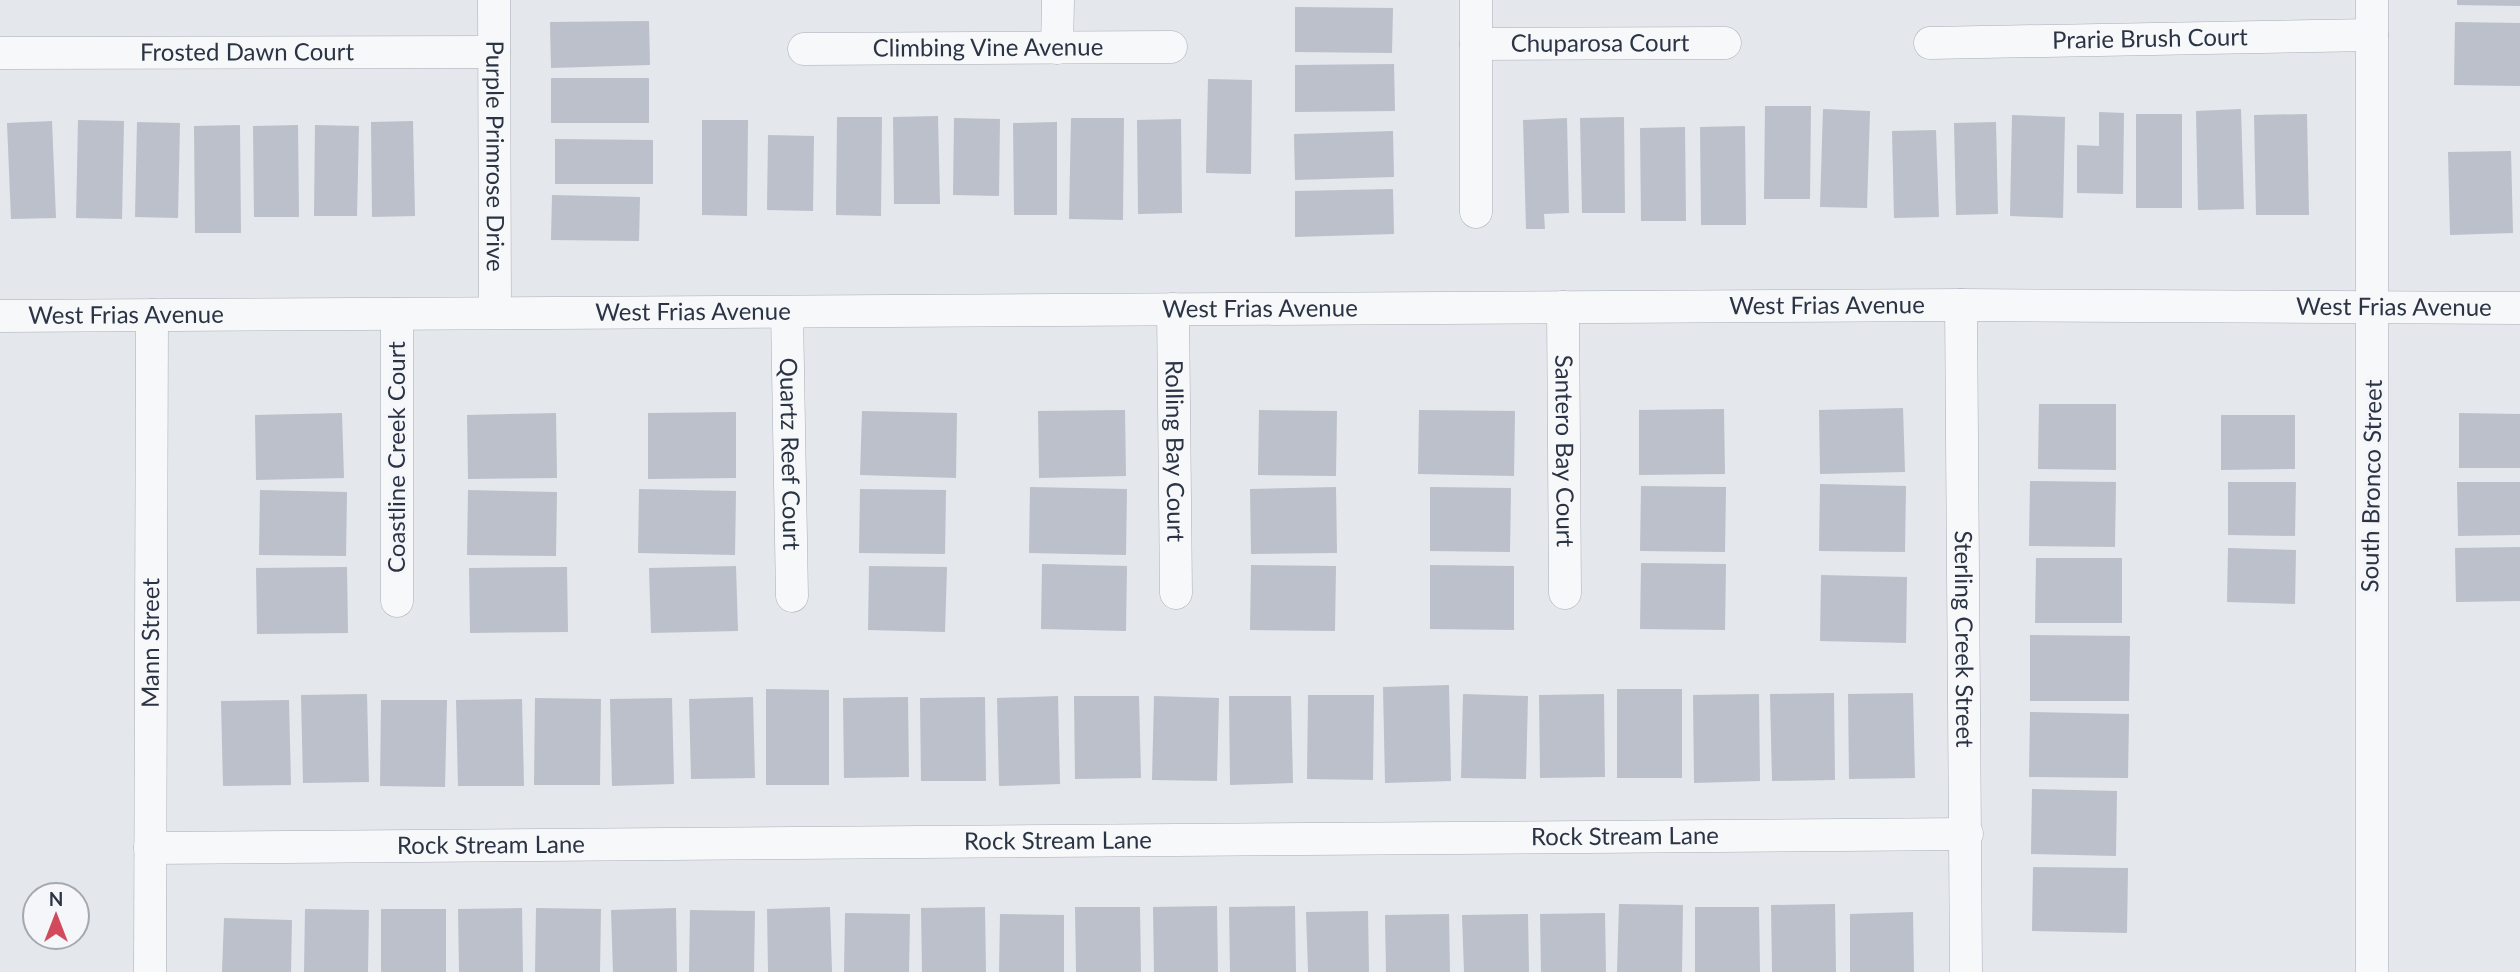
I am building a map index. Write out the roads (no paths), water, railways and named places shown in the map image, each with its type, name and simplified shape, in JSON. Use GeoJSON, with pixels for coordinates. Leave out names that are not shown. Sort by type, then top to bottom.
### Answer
{"type":"FeatureCollection","features":[{"type":"Feature","properties":{"kind":"street","name":"Purple Primrose Drive"},"geometry":{"type":"LineString","coordinates":[[494,0],[495,313]]}},
{"type":"Feature","properties":{"kind":"street"},"geometry":{"type":"LineString","coordinates":[[1058,0],[1058,48]]}},
{"type":"Feature","properties":{"kind":"street"},"geometry":{"type":"LineString","coordinates":[[1476,0],[1476,212]]}},
{"type":"Feature","properties":{"kind":"street","name":"South Bronco Street"},"geometry":{"type":"LineString","coordinates":[[2372,0],[2372,972]]}},
{"type":"Feature","properties":{"kind":"street","name":"Prarie Brush Court"},"geometry":{"type":"LineString","coordinates":[[1930,43],[2372,35]]}},
{"type":"Feature","properties":{"kind":"street","name":"Chuparosa Court"},"geometry":{"type":"LineString","coordinates":[[1476,44],[1725,43]]}},
{"type":"Feature","properties":{"kind":"street","name":"Climbing Vine Avenue"},"geometry":{"type":"LineString","coordinates":[[804,49],[1171,47]]}},
{"type":"Feature","properties":{"kind":"street","name":"Frosted Dawn Court"},"geometry":{"type":"LineString","coordinates":[[0,53],[494,52]]}},
{"type":"Feature","properties":{"kind":"street","name":"West Frias Avenue"},"geometry":{"type":"LineString","coordinates":[[0,316],[1961,305],[2520,308]]}},
{"type":"Feature","properties":{"kind":"street","name":"Sterling Creek Street"},"geometry":{"type":"LineString","coordinates":[[1961,305],[1966,972]]}},
{"type":"Feature","properties":{"kind":"street","name":"Santero Bay Court"},"geometry":{"type":"LineString","coordinates":[[1563,307],[1565,593]]}},
{"type":"Feature","properties":{"kind":"street","name":"Rolling Bay Court"},"geometry":{"type":"LineString","coordinates":[[1173,309],[1176,593]]}},
{"type":"Feature","properties":{"kind":"street","name":"Quartz Reef Court"},"geometry":{"type":"LineString","coordinates":[[787,312],[792,596]]}},
{"type":"Feature","properties":{"kind":"street","name":"Coastline Creek Court"},"geometry":{"type":"LineString","coordinates":[[397,314],[397,601]]}},
{"type":"Feature","properties":{"kind":"street","name":"Mann Street"},"geometry":{"type":"LineString","coordinates":[[150,972],[152,315]]}},
{"type":"Feature","properties":{"kind":"street","name":"Rock Stream Lane"},"geometry":{"type":"LineString","coordinates":[[150,848],[1967,834]]}}]}
